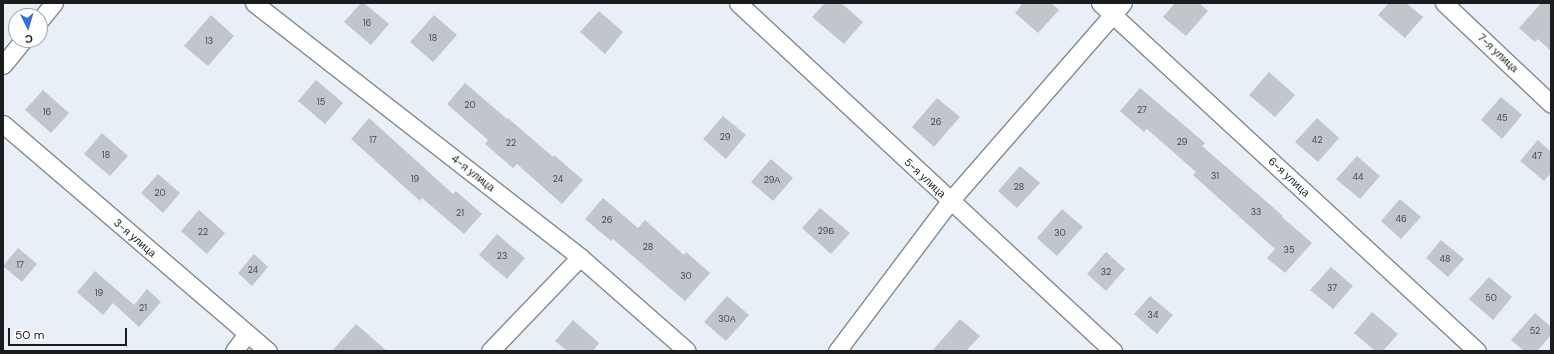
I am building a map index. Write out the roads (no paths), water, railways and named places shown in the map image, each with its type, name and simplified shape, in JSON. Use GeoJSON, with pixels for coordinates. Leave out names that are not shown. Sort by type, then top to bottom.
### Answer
{"type":"FeatureCollection","features":[{"type":"Feature","properties":{"kind":"street","name":"4-я улица"},"geometry":{"type":"LineString","coordinates":[[254,3],[580,257],[687,351]]}},
{"type":"Feature","properties":{"kind":"street","name":"5-я улица"},"geometry":{"type":"LineString","coordinates":[[738,3],[1113,351]]}},
{"type":"Feature","properties":{"kind":"street","name":"6-я улица"},"geometry":{"type":"LineString","coordinates":[[1100,3],[1118,9],[1477,351]]}},
{"type":"Feature","properties":{"kind":"street","name":"7-я улица"},"geometry":{"type":"LineString","coordinates":[[1444,3],[1551,104]]}},
{"type":"Feature","properties":{"kind":"street"},"geometry":{"type":"LineString","coordinates":[[837,351],[950,201],[1118,9]]}},
{"type":"Feature","properties":{"kind":"street"},"geometry":{"type":"LineString","coordinates":[[3,65],[17,48]]}},
{"type":"Feature","properties":{"kind":"street","name":"3-я улица"},"geometry":{"type":"LineString","coordinates":[[3,124],[268,351]]}},
{"type":"Feature","properties":{"kind":"street"},"geometry":{"type":"LineString","coordinates":[[490,351],[580,257]]}},
{"type":"Feature","properties":{"kind":"street"},"geometry":{"type":"LineString","coordinates":[[234,351],[247,334]]}}]}
